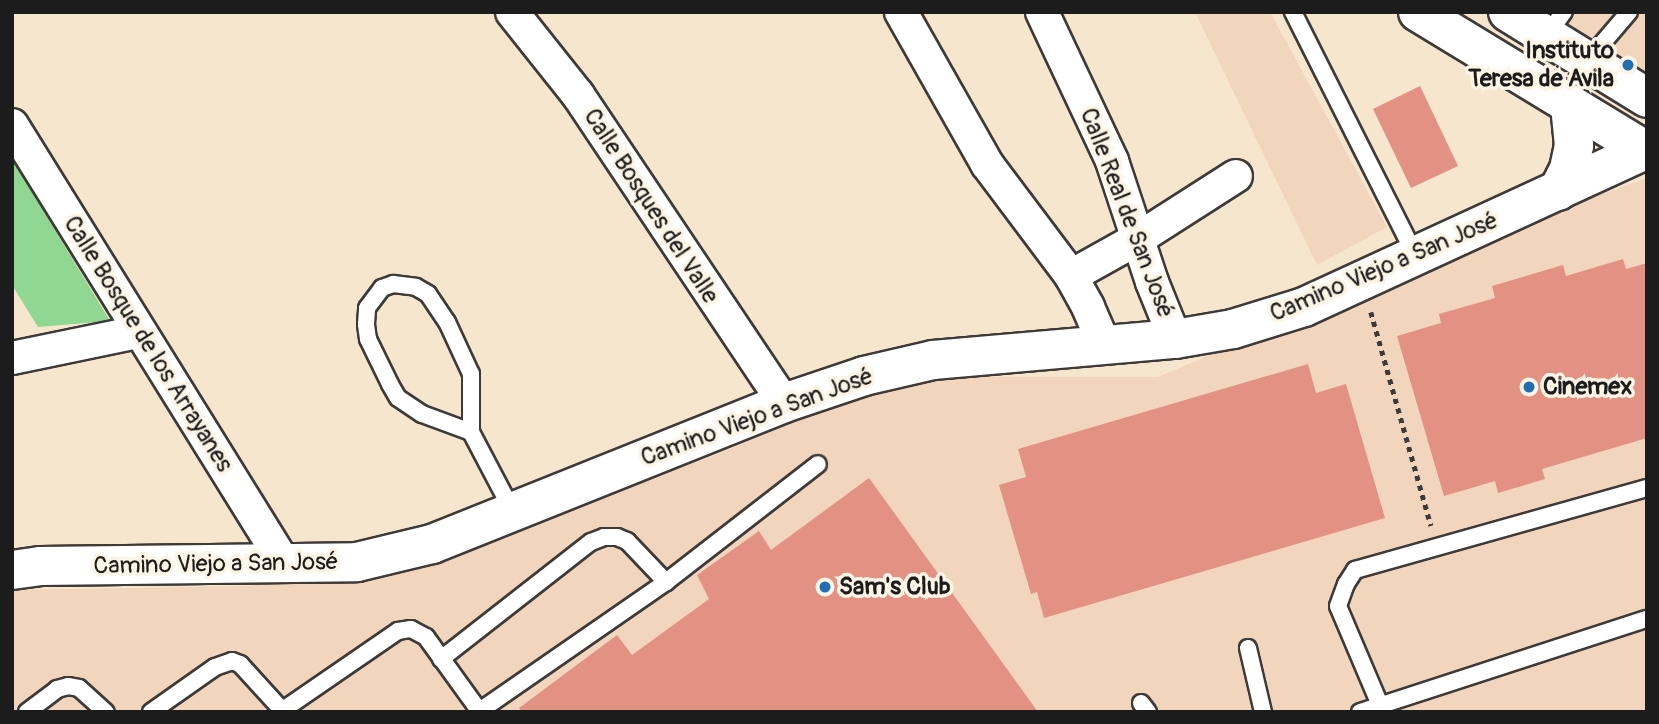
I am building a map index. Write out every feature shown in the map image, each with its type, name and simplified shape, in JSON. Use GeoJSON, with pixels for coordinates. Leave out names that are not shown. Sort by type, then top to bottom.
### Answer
{"type":"FeatureCollection","features":[{"type":"Feature","properties":{"kind":"street","name":"Calle Bosques del Valle"},"geometry":{"type":"LineString","coordinates":[[512,12],[578,95],[784,403]]}},
{"type":"Feature","properties":{"kind":"street"},"geometry":{"type":"LineString","coordinates":[[901,12],[987,164],[1071,276],[1104,344]]}},
{"type":"Feature","properties":{"kind":"street","name":"Calle Real de San José"},"geometry":{"type":"LineString","coordinates":[[1042,12],[1112,161],[1152,282],[1175,339]]}},
{"type":"Feature","properties":{"kind":"street"},"geometry":{"type":"LineString","coordinates":[[1418,12],[1646,150]]}},
{"type":"Feature","properties":{"kind":"street"},"geometry":{"type":"LineString","coordinates":[[1508,12],[1555,24],[1588,60],[1647,98]]}},
{"type":"Feature","properties":{"kind":"street"},"geometry":{"type":"LineString","coordinates":[[1558,191],[1569,169],[1574,146],[1570,105]]}},
{"type":"Feature","properties":{"kind":"street","name":"Calle Bosque de los Arrayanes"},"geometry":{"type":"LineString","coordinates":[[12,125],[137,332],[284,563]]}},
{"type":"Feature","properties":{"kind":"street","name":"Camino Viejo a San José"},"geometry":{"type":"LineString","coordinates":[[12,570],[40,566],[357,562],[432,544],[784,403],[864,376],[933,360],[1175,339],[1233,329],[1293,311],[1646,150]]}},
{"type":"Feature","properties":{"kind":"street"},"geometry":{"type":"LineString","coordinates":[[1071,276],[1139,238],[1236,176]]}},
{"type":"Feature","properties":{"kind":"street"},"geometry":{"type":"LineString","coordinates":[[12,358],[137,332]]}},
{"type":"Feature","properties":{"kind":"lane"},"geometry":{"type":"LineString","coordinates":[[1293,12],[1416,257]]}},
{"type":"Feature","properties":{"kind":"lane"},"geometry":{"type":"LineString","coordinates":[[1588,60],[1629,12]]}},
{"type":"Feature","properties":{"kind":"lane"},"geometry":{"type":"LineString","coordinates":[[471,432],[422,414],[407,406],[394,391],[368,338],[367,308],[382,288],[393,284],[416,287],[428,293],[447,322],[471,374],[471,432],[512,510]]}},
{"type":"Feature","properties":{"kind":"lane"},"geometry":{"type":"LineString","coordinates":[[151,712],[215,667],[232,661],[240,664],[281,711],[398,631],[411,629],[426,637],[480,711],[666,582],[818,464]]}},
{"type":"Feature","properties":{"kind":"lane"},"geometry":{"type":"LineString","coordinates":[[1382,708],[1338,607],[1340,596],[1355,570],[1647,488]]}},
{"type":"Feature","properties":{"kind":"lane"},"geometry":{"type":"LineString","coordinates":[[442,659],[591,542],[604,537],[617,537],[627,541],[666,582]]}},
{"type":"Feature","properties":{"kind":"lane"},"geometry":{"type":"LineString","coordinates":[[1360,712],[1382,708],[1647,619]]}},
{"type":"Feature","properties":{"kind":"lane"},"geometry":{"type":"LineString","coordinates":[[1248,648],[1263,712]]}},
{"type":"Feature","properties":{"kind":"lane"},"geometry":{"type":"LineString","coordinates":[[27,712],[57,689],[68,686],[79,688],[106,712]]}},
{"type":"Feature","properties":{"kind":"path"},"geometry":{"type":"LineString","coordinates":[[1363,281],[1437,547]]}},
{"type":"Feature","properties":{"kind":"shaded area"},"geometry":{"type":"Polygon","coordinates":[[[1195,12],[1270,12],[1387,227],[1317,265],[1195,12]]]}},
{"type":"Feature","properties":{"kind":"shaded area","name":"Instituto Teresa de Avila"},"geometry":{"type":"Polygon","coordinates":[[[1528,12],[1647,12],[1647,89],[1528,12]]]}},
{"type":"Feature","properties":{"kind":"shaded area"},"geometry":{"type":"Polygon","coordinates":[[[1647,178],[1647,712],[12,712],[12,590],[250,586],[489,538],[718,454],[902,377],[1158,377],[1527,221],[1647,178]]]}},
{"type":"Feature","properties":{"kind":"green space"},"geometry":{"type":"Polygon","coordinates":[[[12,159],[110,321],[38,327],[12,285],[12,159]]]}},
{"type":"Feature","properties":{"kind":"building"},"geometry":{"type":"Polygon","coordinates":[[[1420,86],[1458,166],[1411,188],[1373,109],[1420,86]]]}},
{"type":"Feature","properties":{"kind":"building","name":"Cinemex"},"geometry":{"type":"Polygon","coordinates":[[[1623,259],[1626,269],[1647,263],[1647,438],[1542,469],[1545,479],[1498,493],[1495,481],[1444,496],[1397,336],[1441,323],[1439,314],[1495,298],[1492,286],[1563,265],[1566,276],[1623,259]]]}},
{"type":"Feature","properties":{"kind":"building"},"geometry":{"type":"Polygon","coordinates":[[[1308,364],[1316,393],[1346,384],[1385,518],[1044,618],[1037,592],[1031,594],[999,485],[1026,477],[1018,449],[1308,364]]]}},
{"type":"Feature","properties":{"kind":"building","name":"Sam's Club"},"geometry":{"type":"Polygon","coordinates":[[[869,478],[1038,712],[522,712],[519,708],[617,635],[632,655],[709,599],[697,575],[759,531],[771,550],[869,478]]]}},
{"type":"Feature","properties":{"kind":"place","name":"Instituto Teresa de Avila"},"geometry":{"type":"Point","coordinates":[1628,65]}},
{"type":"Feature","properties":{"kind":"place","name":"Cinemex"},"geometry":{"type":"Point","coordinates":[1529,387]}},
{"type":"Feature","properties":{"kind":"place","name":"Sam's Club"},"geometry":{"type":"Point","coordinates":[825,587]}}]}
